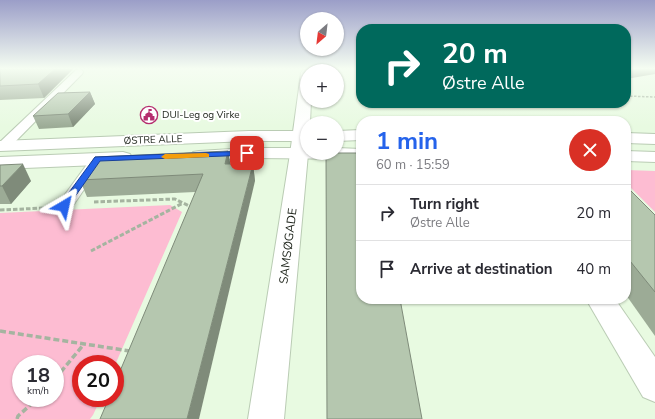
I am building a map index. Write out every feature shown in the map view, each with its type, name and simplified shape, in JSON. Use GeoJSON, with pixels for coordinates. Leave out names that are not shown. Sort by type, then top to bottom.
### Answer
{"type":"FeatureCollection","features":[{"type":"Feature","properties":{"kind":"street","name":"ØSTRE ALLE"},"geometry":{"type":"LineString","coordinates":[[1,152],[249,136],[300,142]]}},
{"type":"Feature","properties":{"kind":"street"},"geometry":{"type":"LineString","coordinates":[[344,136],[356,136]]}},
{"type":"Feature","properties":{"kind":"street"},"geometry":{"type":"LineString","coordinates":[[631,138],[655,139]]}},
{"type":"Feature","properties":{"kind":"street","name":"ØSTRE ALLE"},"geometry":{"type":"LineString","coordinates":[[186,156],[247,153],[300,142]]}},
{"type":"Feature","properties":{"kind":"street","name":"ØSTRE ALLE"},"geometry":{"type":"LineString","coordinates":[[344,151],[356,153]]}},
{"type":"Feature","properties":{"kind":"street","name":"ØSTRE ALLE"},"geometry":{"type":"LineString","coordinates":[[1,152],[98,159],[138,158]]}},
{"type":"Feature","properties":{"kind":"street"},"geometry":{"type":"LineString","coordinates":[[631,156],[655,157]]}},
{"type":"Feature","properties":{"kind":"street","name":"SAMSØGADE"},"geometry":{"type":"LineString","coordinates":[[266,419],[300,157]]}},
{"type":"Feature","properties":{"kind":"street"},"geometry":{"type":"LineString","coordinates":[[603,304],[655,386]]}},
{"type":"Feature","properties":{"kind":"lane"},"geometry":{"type":"LineString","coordinates":[[1,152],[63,89]]}},
{"type":"Feature","properties":{"kind":"lane"},"geometry":{"type":"LineString","coordinates":[[64,206],[98,159]]}},
{"type":"Feature","properties":{"kind":"path"},"geometry":{"type":"LineString","coordinates":[[631,96],[655,97]]}},
{"type":"Feature","properties":{"kind":"path"},"geometry":{"type":"LineString","coordinates":[[0,210],[64,206],[92,202],[175,199],[192,208],[189,215]]}},
{"type":"Feature","properties":{"kind":"path"},"geometry":{"type":"LineString","coordinates":[[91,251],[183,203]]}},
{"type":"Feature","properties":{"kind":"path"},"geometry":{"type":"LineString","coordinates":[[0,331],[133,351],[130,358]]}},
{"type":"Feature","properties":{"kind":"path"},"geometry":{"type":"LineString","coordinates":[[64,368],[84,344]]}},
{"type":"Feature","properties":{"kind":"path"},"geometry":{"type":"LineString","coordinates":[[17,419],[18,416],[28,407]]}},
{"type":"Feature","properties":{"kind":"shaded area"},"geometry":{"type":"Polygon","coordinates":[[[631,170],[655,171],[655,212],[631,188],[631,170]]]}},
{"type":"Feature","properties":{"kind":"shaded area"},"geometry":{"type":"Polygon","coordinates":[[[170,205],[182,212],[119,355],[72,355],[72,407],[97,407],[90,419],[0,419],[0,213],[170,205]]]}},
{"type":"Feature","properties":{"kind":"building"},"geometry":{"type":"Polygon","coordinates":[[[90,92],[68,114],[33,116],[58,93],[90,92]]]}},
{"type":"Feature","properties":{"kind":"building"},"geometry":{"type":"Polygon","coordinates":[[[228,151],[225,164],[253,164],[187,419],[100,419],[105,407],[124,407],[124,362],[203,174],[80,180],[95,157],[228,151]]]}},
{"type":"Feature","properties":{"kind":"building"},"geometry":{"type":"Polygon","coordinates":[[[344,153],[356,153],[356,304],[401,304],[422,419],[327,419],[326,160],[344,160],[344,153]]]}},
{"type":"Feature","properties":{"kind":"building"},"geometry":{"type":"Polygon","coordinates":[[[23,164],[2,186],[0,186],[0,165],[23,164]]]}},
{"type":"Feature","properties":{"kind":"building"},"geometry":{"type":"Polygon","coordinates":[[[631,191],[655,215],[655,292],[631,262],[631,191]]]}},
{"type":"Feature","properties":{"kind":"slow traffic"},"geometry":{"type":"LineString","coordinates":[[165,157],[206,155]]}},
{"type":"Feature","properties":{"kind":"place","name":"DUI-Leg og Virke"},"geometry":{"type":"Point","coordinates":[149,115]}},
{"type":"Feature","properties":{"kind":"route"},"geometry":{"type":"LineString","coordinates":[[64,206],[98,159],[247,153]]}}]}
